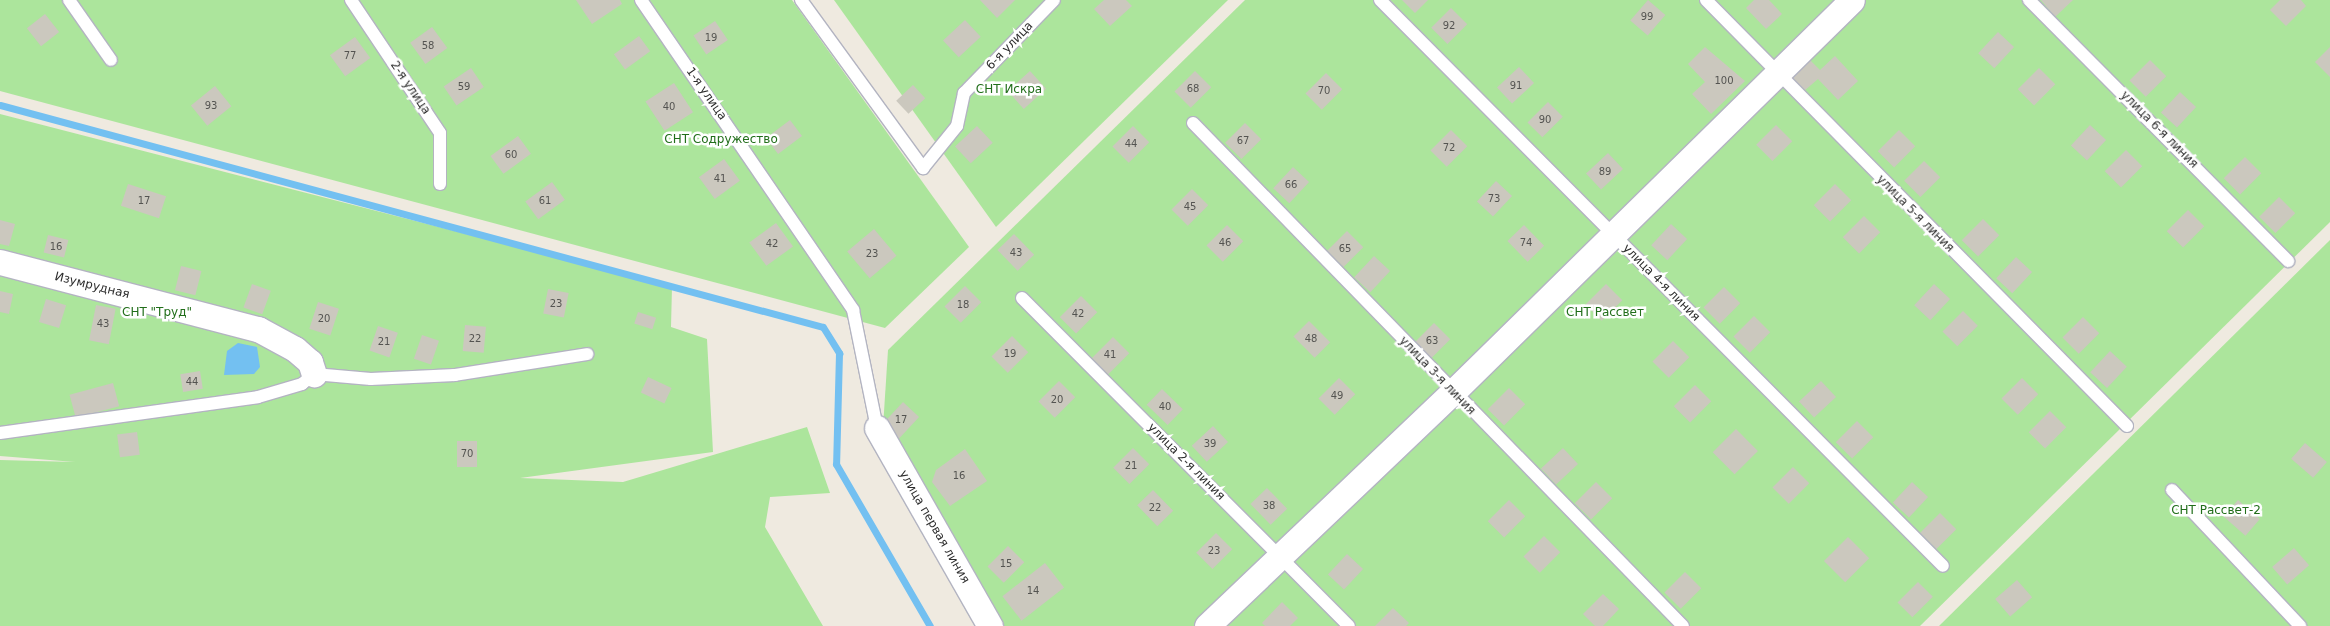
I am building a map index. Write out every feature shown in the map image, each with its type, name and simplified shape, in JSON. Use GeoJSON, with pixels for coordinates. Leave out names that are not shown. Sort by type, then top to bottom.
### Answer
{"type":"FeatureCollection","features":[{"type":"Feature","properties":{"kind":"street"},"geometry":{"type":"LineString","coordinates":[[1207,626],[1453,392],[1612,234],[1777,76],[1852,0]]}},
{"type":"Feature","properties":{"kind":"street","name":"Изумрудная"},"geometry":{"type":"LineString","coordinates":[[0,262],[258,329],[295,348],[310,362],[314,374]]}},
{"type":"Feature","properties":{"kind":"street","name":"улица первая линия"},"geometry":{"type":"LineString","coordinates":[[877,428],[990,626]]}},
{"type":"Feature","properties":{"kind":"lane"},"geometry":{"type":"LineString","coordinates":[[69,0],[111,60]]}},
{"type":"Feature","properties":{"kind":"lane","name":"2-я улица"},"geometry":{"type":"LineString","coordinates":[[350,0],[440,133],[440,184]]}},
{"type":"Feature","properties":{"kind":"lane","name":"1-я улица"},"geometry":{"type":"LineString","coordinates":[[641,0],[822,262],[853,310],[877,428]]}},
{"type":"Feature","properties":{"kind":"lane","name":"6-я улица"},"geometry":{"type":"LineString","coordinates":[[801,0],[923,168],[957,126],[964,92],[1054,0]]}},
{"type":"Feature","properties":{"kind":"lane","name":"улица 4-я линия"},"geometry":{"type":"LineString","coordinates":[[1380,0],[1943,566]]}},
{"type":"Feature","properties":{"kind":"lane","name":"улица 5-я линия"},"geometry":{"type":"LineString","coordinates":[[1706,0],[1777,76],[2127,426]]}},
{"type":"Feature","properties":{"kind":"lane","name":"улица 6-я линия"},"geometry":{"type":"LineString","coordinates":[[2029,0],[2288,261]]}},
{"type":"Feature","properties":{"kind":"lane","name":"улица 3-я линия"},"geometry":{"type":"LineString","coordinates":[[1193,123],[1683,626]]}},
{"type":"Feature","properties":{"kind":"lane","name":"улица 2-я линия"},"geometry":{"type":"LineString","coordinates":[[1022,298],[1350,626]]}},
{"type":"Feature","properties":{"kind":"lane"},"geometry":{"type":"LineString","coordinates":[[0,433],[258,397],[302,384],[314,374],[371,379],[455,375],[587,354]]}},
{"type":"Feature","properties":{"kind":"lane"},"geometry":{"type":"LineString","coordinates":[[2172,490],[2300,626]]}},
{"type":"Feature","properties":{"kind":"green space","name":"СНТ Содружество"},"geometry":{"type":"Polygon","coordinates":[[[0,0],[792,0],[969,247],[885,328],[0,91],[0,0]]]}},
{"type":"Feature","properties":{"kind":"green space","name":"СНТ Искра"},"geometry":{"type":"Polygon","coordinates":[[[834,0],[1228,0],[996,227],[834,0]]]}},
{"type":"Feature","properties":{"kind":"green space","name":"СНТ Рассвет"},"geometry":{"type":"Polygon","coordinates":[[[1245,0],[2330,0],[2330,222],[1920,626],[981,626],[881,458],[888,350],[1245,0]]]}},
{"type":"Feature","properties":{"kind":"green space","name":"СНТ \"Труд\""},"geometry":{"type":"Polygon","coordinates":[[[0,114],[672,287],[671,327],[707,339],[713,452],[520,478],[623,482],[807,427],[830,493],[770,497],[765,527],[823,626],[0,626],[0,460],[75,462],[0,456],[0,114]]]}},
{"type":"Feature","properties":{"kind":"green space","name":"СНТ Рассвет-2"},"geometry":{"type":"Polygon","coordinates":[[[2330,240],[2330,626],[1939,626],[2330,240]]]}},
{"type":"Feature","properties":{"kind":"water"},"geometry":{"type":"Polygon","coordinates":[[[238,343],[257,347],[260,367],[254,374],[224,375],[227,351],[238,343]]]}},
{"type":"Feature","properties":{"kind":"building"},"geometry":{"type":"Polygon","coordinates":[[[576,0],[620,0],[622,4],[592,24],[576,0]]]}},
{"type":"Feature","properties":{"kind":"building"},"geometry":{"type":"Polygon","coordinates":[[[980,0],[1015,0],[997,18],[980,0]]]}},
{"type":"Feature","properties":{"kind":"building"},"geometry":{"type":"Polygon","coordinates":[[[1104,0],[1126,0],[1132,6],[1110,26],[1094,9],[1104,0]]]}},
{"type":"Feature","properties":{"kind":"building"},"geometry":{"type":"Polygon","coordinates":[[[1402,0],[1428,0],[1415,13],[1402,0]]]}},
{"type":"Feature","properties":{"kind":"building"},"geometry":{"type":"Polygon","coordinates":[[[1648,0],[1665,15],[1648,35],[1630,20],[1648,0]]]}},
{"type":"Feature","properties":{"kind":"building"},"geometry":{"type":"Polygon","coordinates":[[[1754,0],[1769,0],[1782,14],[1766,29],[1746,8],[1754,0]]]}},
{"type":"Feature","properties":{"kind":"building"},"geometry":{"type":"Polygon","coordinates":[[[2041,0],[2073,0],[2055,17],[2041,0]]]}},
{"type":"Feature","properties":{"kind":"building"},"geometry":{"type":"Polygon","coordinates":[[[2280,0],[2301,0],[2306,6],[2286,26],[2270,10],[2280,0]]]}},
{"type":"Feature","properties":{"kind":"building"},"geometry":{"type":"Polygon","coordinates":[[[1451,8],[1467,24],[1447,44],[1431,28],[1451,8]]]}},
{"type":"Feature","properties":{"kind":"building"},"geometry":{"type":"Polygon","coordinates":[[[45,14],[59,32],[41,46],[27,28],[45,14]]]}},
{"type":"Feature","properties":{"kind":"building"},"geometry":{"type":"Polygon","coordinates":[[[965,20],[981,37],[959,57],[943,40],[965,20]]]}},
{"type":"Feature","properties":{"kind":"building"},"geometry":{"type":"Polygon","coordinates":[[[715,21],[728,40],[706,55],[693,36],[715,21]]]}},
{"type":"Feature","properties":{"kind":"building"},"geometry":{"type":"Polygon","coordinates":[[[432,27],[447,48],[425,64],[410,43],[432,27]]]}},
{"type":"Feature","properties":{"kind":"building"},"geometry":{"type":"Polygon","coordinates":[[[1998,32],[2014,47],[1994,68],[1978,53],[1998,32]]]}},
{"type":"Feature","properties":{"kind":"building"},"geometry":{"type":"Polygon","coordinates":[[[639,36],[650,51],[625,70],[614,54],[639,36]]]}},
{"type":"Feature","properties":{"kind":"building"},"geometry":{"type":"Polygon","coordinates":[[[355,37],[370,58],[345,76],[330,55],[355,37]]]}},
{"type":"Feature","properties":{"kind":"building"},"geometry":{"type":"Polygon","coordinates":[[[1705,47],[1745,81],[1711,114],[1692,94],[1705,82],[1688,64],[1705,47]]]}},
{"type":"Feature","properties":{"kind":"building"},"geometry":{"type":"Polygon","coordinates":[[[2330,47],[2330,77],[2315,62],[2330,47]]]}},
{"type":"Feature","properties":{"kind":"building"},"geometry":{"type":"Polygon","coordinates":[[[1835,56],[1858,81],[1838,100],[1818,79],[1804,91],[1791,77],[1810,60],[1820,70],[1835,56]]]}},
{"type":"Feature","properties":{"kind":"building"},"geometry":{"type":"Polygon","coordinates":[[[2150,60],[2166,76],[2146,97],[2129,81],[2150,60]]]}},
{"type":"Feature","properties":{"kind":"building"},"geometry":{"type":"Polygon","coordinates":[[[1519,67],[1534,83],[1512,104],[1497,87],[1519,67]]]}},
{"type":"Feature","properties":{"kind":"building"},"geometry":{"type":"Polygon","coordinates":[[[471,68],[484,87],[457,106],[444,86],[471,68]]]}},
{"type":"Feature","properties":{"kind":"building"},"geometry":{"type":"Polygon","coordinates":[[[2039,68],[2055,84],[2034,105],[2018,89],[2039,68]]]}},
{"type":"Feature","properties":{"kind":"building"},"geometry":{"type":"Polygon","coordinates":[[[1030,71],[1046,89],[1024,109],[1008,91],[1030,71]]]}},
{"type":"Feature","properties":{"kind":"building"},"geometry":{"type":"Polygon","coordinates":[[[1195,71],[1211,87],[1191,108],[1174,92],[1195,71]]]}},
{"type":"Feature","properties":{"kind":"building"},"geometry":{"type":"Polygon","coordinates":[[[1326,73],[1342,89],[1322,110],[1305,94],[1326,73]]]}},
{"type":"Feature","properties":{"kind":"building"},"geometry":{"type":"Polygon","coordinates":[[[674,83],[693,112],[665,131],[645,102],[674,83]]]}},
{"type":"Feature","properties":{"kind":"building"},"geometry":{"type":"Polygon","coordinates":[[[913,85],[925,98],[908,114],[896,101],[913,85]]]}},
{"type":"Feature","properties":{"kind":"building"},"geometry":{"type":"Polygon","coordinates":[[[215,86],[231,106],[207,126],[191,106],[215,86]]]}},
{"type":"Feature","properties":{"kind":"building"},"geometry":{"type":"Polygon","coordinates":[[[2180,92],[2196,107],[2177,127],[2161,112],[2180,92]]]}},
{"type":"Feature","properties":{"kind":"building"},"geometry":{"type":"Polygon","coordinates":[[[1548,102],[1563,117],[1542,137],[1527,123],[1548,102]]]}},
{"type":"Feature","properties":{"kind":"building"},"geometry":{"type":"Polygon","coordinates":[[[790,120],[802,136],[778,154],[766,138],[790,120]]]}},
{"type":"Feature","properties":{"kind":"building"},"geometry":{"type":"Polygon","coordinates":[[[1245,123],[1261,139],[1241,159],[1225,143],[1245,123]]]}},
{"type":"Feature","properties":{"kind":"building"},"geometry":{"type":"Polygon","coordinates":[[[1776,125],[1792,141],[1772,161],[1756,145],[1776,125]]]}},
{"type":"Feature","properties":{"kind":"building"},"geometry":{"type":"Polygon","coordinates":[[[2090,125],[2106,140],[2087,160],[2071,145],[2090,125]]]}},
{"type":"Feature","properties":{"kind":"building"},"geometry":{"type":"Polygon","coordinates":[[[977,126],[993,143],[971,163],[955,146],[977,126]]]}},
{"type":"Feature","properties":{"kind":"building"},"geometry":{"type":"Polygon","coordinates":[[[1133,126],[1149,142],[1129,163],[1112,147],[1133,126]]]}},
{"type":"Feature","properties":{"kind":"building"},"geometry":{"type":"Polygon","coordinates":[[[1451,130],[1467,146],[1447,167],[1430,151],[1451,130]]]}},
{"type":"Feature","properties":{"kind":"building"},"geometry":{"type":"Polygon","coordinates":[[[1899,130],[1915,146],[1894,167],[1878,151],[1899,130]]]}},
{"type":"Feature","properties":{"kind":"building"},"geometry":{"type":"Polygon","coordinates":[[[518,136],[531,154],[503,174],[490,156],[518,136]]]}},
{"type":"Feature","properties":{"kind":"building"},"geometry":{"type":"Polygon","coordinates":[[[2126,150],[2142,166],[2121,187],[2105,171],[2126,150]]]}},
{"type":"Feature","properties":{"kind":"building"},"geometry":{"type":"Polygon","coordinates":[[[1608,153],[1623,169],[1601,190],[1586,173],[1608,153]]]}},
{"type":"Feature","properties":{"kind":"building"},"geometry":{"type":"Polygon","coordinates":[[[2245,157],[2261,173],[2240,194],[2224,178],[2245,157]]]}},
{"type":"Feature","properties":{"kind":"building"},"geometry":{"type":"Polygon","coordinates":[[[724,159],[740,181],[715,199],[699,177],[724,159]]]}},
{"type":"Feature","properties":{"kind":"building"},"geometry":{"type":"Polygon","coordinates":[[[1924,161],[1940,177],[1920,197],[1904,181],[1924,161]]]}},
{"type":"Feature","properties":{"kind":"building"},"geometry":{"type":"Polygon","coordinates":[[[1293,167],[1309,182],[1289,203],[1273,188],[1293,167]]]}},
{"type":"Feature","properties":{"kind":"building"},"geometry":{"type":"Polygon","coordinates":[[[1496,181],[1512,196],[1493,216],[1477,201],[1496,181]]]}},
{"type":"Feature","properties":{"kind":"building"},"geometry":{"type":"Polygon","coordinates":[[[552,182],[565,200],[538,219],[525,201],[552,182]]]}},
{"type":"Feature","properties":{"kind":"building"},"geometry":{"type":"Polygon","coordinates":[[[128,184],[166,196],[159,218],[121,206],[128,184]]]}},
{"type":"Feature","properties":{"kind":"building"},"geometry":{"type":"Polygon","coordinates":[[[1835,184],[1851,200],[1830,221],[1814,205],[1835,184]]]}},
{"type":"Feature","properties":{"kind":"building"},"geometry":{"type":"Polygon","coordinates":[[[1192,189],[1208,205],[1188,226],[1171,210],[1192,189]]]}},
{"type":"Feature","properties":{"kind":"building"},"geometry":{"type":"Polygon","coordinates":[[[2279,197],[2295,213],[2275,233],[2259,217],[2279,197]]]}},
{"type":"Feature","properties":{"kind":"building"},"geometry":{"type":"Polygon","coordinates":[[[2188,210],[2204,226],[2183,247],[2167,231],[2188,210]]]}},
{"type":"Feature","properties":{"kind":"building"},"geometry":{"type":"Polygon","coordinates":[[[1864,216],[1880,232],[1859,253],[1843,237],[1864,216]]]}},
{"type":"Feature","properties":{"kind":"building"},"geometry":{"type":"Polygon","coordinates":[[[1983,219],[1999,235],[1978,256],[1962,240],[1983,219]]]}},
{"type":"Feature","properties":{"kind":"building"},"geometry":{"type":"Polygon","coordinates":[[[0,220],[15,224],[9,246],[0,244],[0,220]]]}},
{"type":"Feature","properties":{"kind":"building"},"geometry":{"type":"Polygon","coordinates":[[[776,223],[793,246],[766,266],[749,242],[776,223]]]}},
{"type":"Feature","properties":{"kind":"building"},"geometry":{"type":"Polygon","coordinates":[[[1671,224],[1687,239],[1667,260],[1651,245],[1671,224]]]}},
{"type":"Feature","properties":{"kind":"building"},"geometry":{"type":"Polygon","coordinates":[[[1227,225],[1243,241],[1223,262],[1206,246],[1227,225]]]}},
{"type":"Feature","properties":{"kind":"building"},"geometry":{"type":"Polygon","coordinates":[[[1524,225],[1544,246],[1528,262],[1507,241],[1524,225]]]}},
{"type":"Feature","properties":{"kind":"building"},"geometry":{"type":"Polygon","coordinates":[[[874,229],[896,256],[870,278],[847,251],[874,229]]]}},
{"type":"Feature","properties":{"kind":"building"},"geometry":{"type":"Polygon","coordinates":[[[1347,231],[1363,247],[1343,267],[1327,251],[1347,231]]]}},
{"type":"Feature","properties":{"kind":"building"},"geometry":{"type":"Polygon","coordinates":[[[1014,234],[1034,255],[1018,271],[997,250],[1014,234]]]}},
{"type":"Feature","properties":{"kind":"building"},"geometry":{"type":"Polygon","coordinates":[[[48,235],[68,240],[64,258],[44,252],[48,235]]]}},
{"type":"Feature","properties":{"kind":"building"},"geometry":{"type":"Polygon","coordinates":[[[1374,256],[1390,271],[1370,292],[1354,277],[1374,256]]]}},
{"type":"Feature","properties":{"kind":"building"},"geometry":{"type":"Polygon","coordinates":[[[2016,257],[2032,272],[2012,293],[1996,278],[2016,257]]]}},
{"type":"Feature","properties":{"kind":"building"},"geometry":{"type":"Polygon","coordinates":[[[181,266],[201,271],[195,295],[175,290],[181,266]]]}},
{"type":"Feature","properties":{"kind":"building"},"geometry":{"type":"Polygon","coordinates":[[[252,284],[271,291],[262,314],[243,307],[252,284]]]}},
{"type":"Feature","properties":{"kind":"building"},"geometry":{"type":"Polygon","coordinates":[[[1606,284],[1622,300],[1602,321],[1585,305],[1606,284]]]}},
{"type":"Feature","properties":{"kind":"building"},"geometry":{"type":"Polygon","coordinates":[[[1934,284],[1950,299],[1930,320],[1914,305],[1934,284]]]}},
{"type":"Feature","properties":{"kind":"building"},"geometry":{"type":"Polygon","coordinates":[[[965,286],[981,302],[961,323],[944,307],[965,286]]]}},
{"type":"Feature","properties":{"kind":"building"},"geometry":{"type":"Polygon","coordinates":[[[1724,287],[1740,303],[1720,324],[1703,308],[1724,287]]]}},
{"type":"Feature","properties":{"kind":"building"},"geometry":{"type":"Polygon","coordinates":[[[548,289],[569,293],[564,318],[543,314],[548,289]]]}},
{"type":"Feature","properties":{"kind":"building"},"geometry":{"type":"Polygon","coordinates":[[[0,291],[13,294],[9,314],[0,312],[0,291]]]}},
{"type":"Feature","properties":{"kind":"building"},"geometry":{"type":"Polygon","coordinates":[[[1081,296],[1097,312],[1076,333],[1060,317],[1081,296]]]}},
{"type":"Feature","properties":{"kind":"building"},"geometry":{"type":"Polygon","coordinates":[[[46,299],[66,305],[59,328],[39,322],[46,299]]]}},
{"type":"Feature","properties":{"kind":"building"},"geometry":{"type":"Polygon","coordinates":[[[318,302],[339,309],[330,335],[309,329],[318,302]]]}},
{"type":"Feature","properties":{"kind":"building"},"geometry":{"type":"Polygon","coordinates":[[[96,305],[116,309],[109,344],[89,340],[96,305]]]}},
{"type":"Feature","properties":{"kind":"building"},"geometry":{"type":"Polygon","coordinates":[[[1963,311],[1978,326],[1957,346],[1942,332],[1963,311]]]}},
{"type":"Feature","properties":{"kind":"building"},"geometry":{"type":"Polygon","coordinates":[[[638,312],[656,318],[652,329],[634,323],[638,312]]]}},
{"type":"Feature","properties":{"kind":"building"},"geometry":{"type":"Polygon","coordinates":[[[1754,316],[1770,332],[1750,353],[1733,337],[1754,316]]]}},
{"type":"Feature","properties":{"kind":"building"},"geometry":{"type":"Polygon","coordinates":[[[2083,317],[2099,333],[2079,354],[2062,338],[2083,317]]]}},
{"type":"Feature","properties":{"kind":"building"},"geometry":{"type":"Polygon","coordinates":[[[1309,321],[1330,342],[1315,358],[1293,337],[1309,321]]]}},
{"type":"Feature","properties":{"kind":"building"},"geometry":{"type":"Polygon","coordinates":[[[1434,323],[1450,339],[1429,360],[1413,344],[1434,323]]]}},
{"type":"Feature","properties":{"kind":"building"},"geometry":{"type":"Polygon","coordinates":[[[465,325],[486,327],[484,353],[463,351],[465,325]]]}},
{"type":"Feature","properties":{"kind":"building"},"geometry":{"type":"Polygon","coordinates":[[[378,326],[398,333],[389,357],[370,351],[378,326]]]}},
{"type":"Feature","properties":{"kind":"building"},"geometry":{"type":"Polygon","coordinates":[[[422,335],[439,341],[431,364],[414,359],[422,335]]]}},
{"type":"Feature","properties":{"kind":"building"},"geometry":{"type":"Polygon","coordinates":[[[1012,336],[1028,352],[1008,373],[991,357],[1012,336]]]}},
{"type":"Feature","properties":{"kind":"building"},"geometry":{"type":"Polygon","coordinates":[[[1113,337],[1129,353],[1108,374],[1092,358],[1113,337]]]}},
{"type":"Feature","properties":{"kind":"building"},"geometry":{"type":"Polygon","coordinates":[[[1673,341],[1689,357],[1669,378],[1652,362],[1673,341]]]}},
{"type":"Feature","properties":{"kind":"building"},"geometry":{"type":"Polygon","coordinates":[[[2110,351],[2127,367],[2107,388],[2090,372],[2110,351]]]}},
{"type":"Feature","properties":{"kind":"building"},"geometry":{"type":"Polygon","coordinates":[[[200,371],[203,389],[183,392],[180,374],[200,371]]]}},
{"type":"Feature","properties":{"kind":"building"},"geometry":{"type":"Polygon","coordinates":[[[648,377],[672,388],[664,403],[641,392],[648,377]]]}},
{"type":"Feature","properties":{"kind":"building"},"geometry":{"type":"Polygon","coordinates":[[[1339,378],[1355,394],[1335,415],[1318,399],[1339,378]]]}},
{"type":"Feature","properties":{"kind":"building"},"geometry":{"type":"Polygon","coordinates":[[[2022,378],[2038,394],[2018,415],[2001,399],[2022,378]]]}},
{"type":"Feature","properties":{"kind":"building"},"geometry":{"type":"Polygon","coordinates":[[[1059,381],[1075,397],[1055,418],[1038,402],[1059,381]]]}},
{"type":"Feature","properties":{"kind":"building"},"geometry":{"type":"Polygon","coordinates":[[[1821,381],[1836,397],[1814,418],[1799,401],[1821,381]]]}},
{"type":"Feature","properties":{"kind":"building"},"geometry":{"type":"Polygon","coordinates":[[[113,383],[119,406],[76,418],[70,395],[113,383]]]}},
{"type":"Feature","properties":{"kind":"building"},"geometry":{"type":"Polygon","coordinates":[[[1695,385],[1711,401],[1690,422],[1674,406],[1695,385]]]}},
{"type":"Feature","properties":{"kind":"building"},"geometry":{"type":"Polygon","coordinates":[[[1509,388],[1525,404],[1504,425],[1488,409],[1509,388]]]}},
{"type":"Feature","properties":{"kind":"building"},"geometry":{"type":"Polygon","coordinates":[[[1162,389],[1183,409],[1168,425],[1147,405],[1162,389]]]}},
{"type":"Feature","properties":{"kind":"building"},"geometry":{"type":"Polygon","coordinates":[[[903,402],[919,417],[899,439],[883,424],[903,402]]]}},
{"type":"Feature","properties":{"kind":"building"},"geometry":{"type":"Polygon","coordinates":[[[2050,411],[2066,427],[2045,448],[2029,432],[2050,411]]]}},
{"type":"Feature","properties":{"kind":"building"},"geometry":{"type":"Polygon","coordinates":[[[1857,421],[1873,437],[1852,458],[1836,442],[1857,421]]]}},
{"type":"Feature","properties":{"kind":"building"},"geometry":{"type":"Polygon","coordinates":[[[1213,426],[1228,442],[1207,462],[1192,446],[1213,426]]]}},
{"type":"Feature","properties":{"kind":"building"},"geometry":{"type":"Polygon","coordinates":[[[1736,429],[1758,451],[1735,474],[1713,452],[1736,429]]]}},
{"type":"Feature","properties":{"kind":"building"},"geometry":{"type":"Polygon","coordinates":[[[137,432],[140,455],[120,457],[117,434],[137,432]]]}},
{"type":"Feature","properties":{"kind":"building"},"geometry":{"type":"Polygon","coordinates":[[[457,441],[477,441],[477,467],[457,467],[457,441]]]}},
{"type":"Feature","properties":{"kind":"building"},"geometry":{"type":"Polygon","coordinates":[[[2305,443],[2327,462],[2313,478],[2291,459],[2305,443]]]}},
{"type":"Feature","properties":{"kind":"building"},"geometry":{"type":"Polygon","coordinates":[[[1133,448],[1149,464],[1129,484],[1113,468],[1133,448]]]}},
{"type":"Feature","properties":{"kind":"building"},"geometry":{"type":"Polygon","coordinates":[[[1563,448],[1578,464],[1556,485],[1541,468],[1563,448]]]}},
{"type":"Feature","properties":{"kind":"building"},"geometry":{"type":"Polygon","coordinates":[[[965,449],[987,481],[950,506],[932,482],[936,470],[965,449]]]}},
{"type":"Feature","properties":{"kind":"building"},"geometry":{"type":"Polygon","coordinates":[[[1793,467],[1809,483],[1789,504],[1772,488],[1793,467]]]}},
{"type":"Feature","properties":{"kind":"building"},"geometry":{"type":"Polygon","coordinates":[[[1596,482],[1612,498],[1591,519],[1575,503],[1596,482]]]}},
{"type":"Feature","properties":{"kind":"building"},"geometry":{"type":"Polygon","coordinates":[[[1912,482],[1928,497],[1909,517],[1893,502],[1912,482]]]}},
{"type":"Feature","properties":{"kind":"building"},"geometry":{"type":"Polygon","coordinates":[[[1267,488],[1287,509],[1271,525],[1250,504],[1267,488]]]}},
{"type":"Feature","properties":{"kind":"building"},"geometry":{"type":"Polygon","coordinates":[[[1153,490],[1173,511],[1157,526],[1137,505],[1153,490]]]}},
{"type":"Feature","properties":{"kind":"building"},"geometry":{"type":"Polygon","coordinates":[[[1509,500],[1525,516],[1504,537],[1488,521],[1509,500]]]}},
{"type":"Feature","properties":{"kind":"building"},"geometry":{"type":"Polygon","coordinates":[[[2238,500],[2260,519],[2245,536],[2224,517],[2238,500]]]}},
{"type":"Feature","properties":{"kind":"building"},"geometry":{"type":"Polygon","coordinates":[[[1940,513],[1956,529],[1936,549],[1920,533],[1940,513]]]}},
{"type":"Feature","properties":{"kind":"building"},"geometry":{"type":"Polygon","coordinates":[[[1216,533],[1232,549],[1212,569],[1196,553],[1216,533]]]}},
{"type":"Feature","properties":{"kind":"building"},"geometry":{"type":"Polygon","coordinates":[[[1544,536],[1560,552],[1540,573],[1523,557],[1544,536]]]}},
{"type":"Feature","properties":{"kind":"building"},"geometry":{"type":"Polygon","coordinates":[[[1848,537],[1869,558],[1845,582],[1824,561],[1848,537]]]}},
{"type":"Feature","properties":{"kind":"building"},"geometry":{"type":"Polygon","coordinates":[[[1008,546],[1024,562],[1004,583],[987,567],[1008,546]]]}},
{"type":"Feature","properties":{"kind":"building"},"geometry":{"type":"Polygon","coordinates":[[[2294,548],[2309,565],[2287,584],[2272,567],[2294,548]]]}},
{"type":"Feature","properties":{"kind":"building"},"geometry":{"type":"Polygon","coordinates":[[[1347,554],[1363,569],[1344,589],[1328,574],[1347,554]]]}},
{"type":"Feature","properties":{"kind":"building"},"geometry":{"type":"Polygon","coordinates":[[[1045,563],[1064,587],[1022,621],[1002,596],[1045,563]]]}},
{"type":"Feature","properties":{"kind":"building"},"geometry":{"type":"Polygon","coordinates":[[[1685,572],[1701,588],[1681,609],[1664,593],[1685,572]]]}},
{"type":"Feature","properties":{"kind":"building"},"geometry":{"type":"Polygon","coordinates":[[[2017,580],[2032,597],[2010,616],[1995,599],[2017,580]]]}},
{"type":"Feature","properties":{"kind":"building"},"geometry":{"type":"Polygon","coordinates":[[[1918,582],[1933,597],[1912,617],[1897,603],[1918,582]]]}},
{"type":"Feature","properties":{"kind":"building"},"geometry":{"type":"Polygon","coordinates":[[[1603,594],[1619,609],[1603,626],[1595,626],[1583,614],[1603,594]]]}},
{"type":"Feature","properties":{"kind":"building"},"geometry":{"type":"Polygon","coordinates":[[[1282,602],[1298,618],[1290,626],[1265,626],[1262,623],[1282,602]]]}},
{"type":"Feature","properties":{"kind":"building"},"geometry":{"type":"Polygon","coordinates":[[[1393,608],[1409,623],[1406,626],[1375,626],[1393,608]]]}},
{"type":"Feature","properties":{"kind":"waterway"},"geometry":{"type":"LineString","coordinates":[[0,105],[823,327],[839,353],[836,464],[930,626]]}}]}
